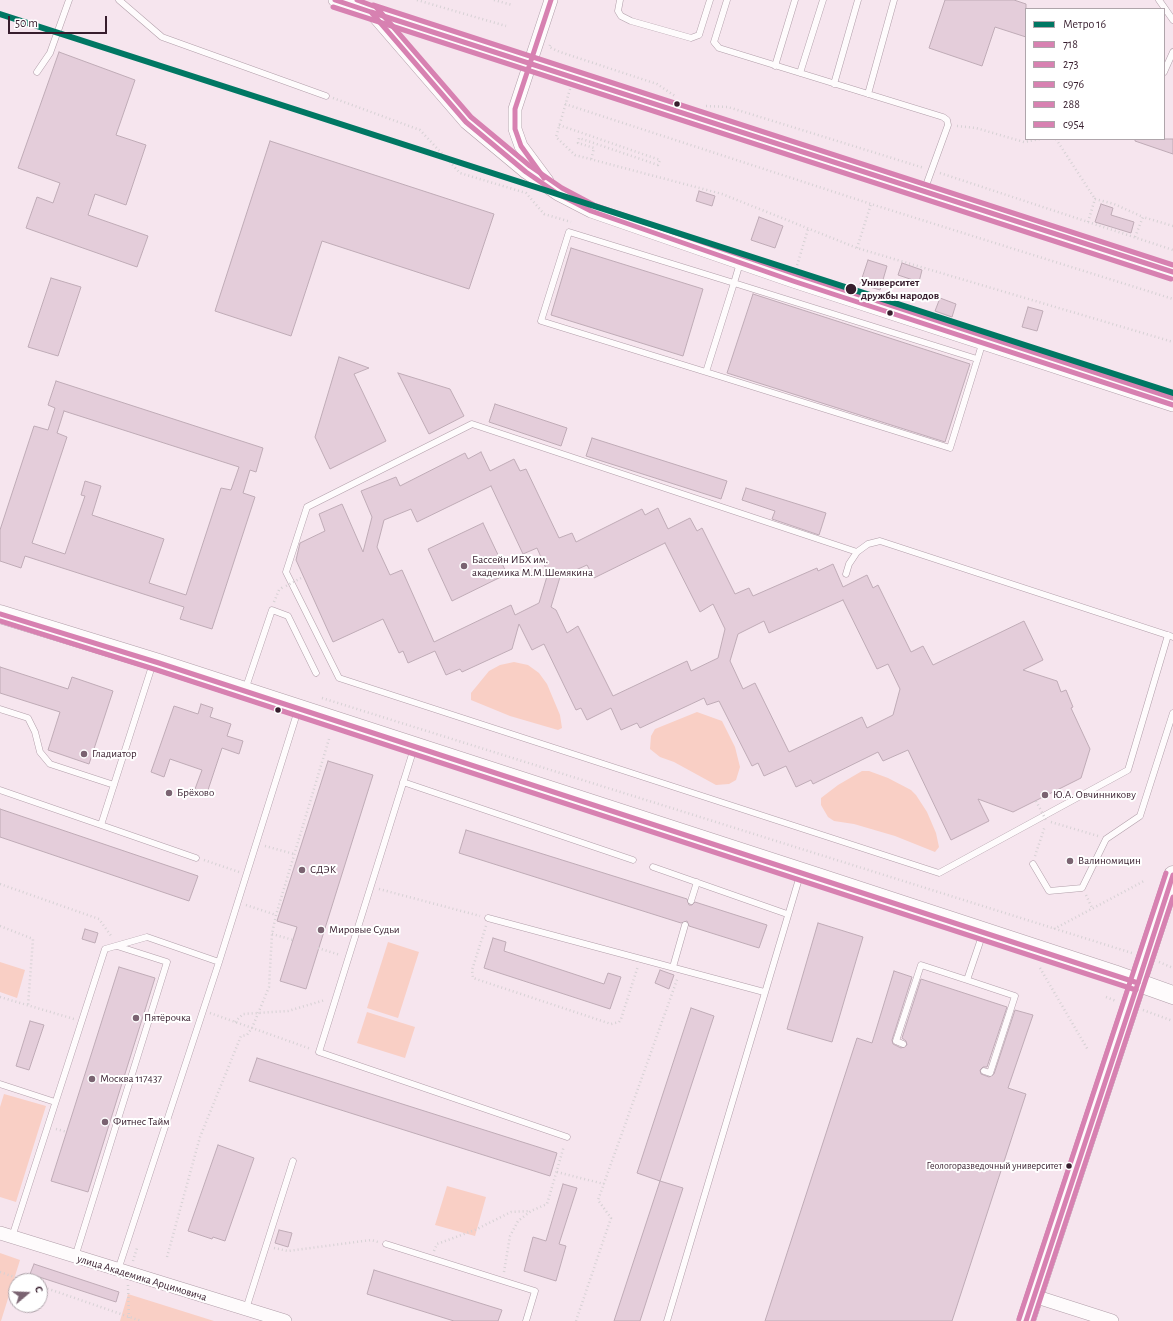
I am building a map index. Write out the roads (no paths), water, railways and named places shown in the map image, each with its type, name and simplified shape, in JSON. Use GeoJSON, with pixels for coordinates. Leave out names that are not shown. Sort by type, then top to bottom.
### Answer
{"type":"FeatureCollection","features":[{"type":"Feature","properties":{"kind":"street"},"geometry":{"type":"LineString","coordinates":[[335,0],[1173,272]]}},
{"type":"Feature","properties":{"kind":"street"},"geometry":{"type":"LineString","coordinates":[[551,0],[515,109],[515,129],[521,146],[558,194]]}},
{"type":"Feature","properties":{"kind":"street"},"geometry":{"type":"LineString","coordinates":[[371,12],[466,122],[526,172],[558,194],[591,211],[793,282],[1173,405]]}},
{"type":"Feature","properties":{"kind":"street"},"geometry":{"type":"LineString","coordinates":[[0,614],[154,661],[299,710],[983,931],[1173,995]]}},
{"type":"Feature","properties":{"kind":"street"},"geometry":{"type":"LineString","coordinates":[[1026,1321],[1173,875]]}},
{"type":"Feature","properties":{"kind":"street","name":"улица Академика Арцимовича"},"geometry":{"type":"LineString","coordinates":[[6,1235],[285,1321]]}},
{"type":"Feature","properties":{"kind":"street"},"geometry":{"type":"LineString","coordinates":[[1034,1296],[1112,1321]]}},
{"type":"Feature","properties":{"kind":"lane"},"geometry":{"type":"LineString","coordinates":[[38,72],[50,53],[69,0]]}},
{"type":"Feature","properties":{"kind":"lane"},"geometry":{"type":"LineString","coordinates":[[119,0],[162,37],[326,96]]}},
{"type":"Feature","properties":{"kind":"lane"},"geometry":{"type":"LineString","coordinates":[[620,0],[618,11],[621,16],[631,21],[691,38],[699,35],[710,0]]}},
{"type":"Feature","properties":{"kind":"lane"},"geometry":{"type":"LineString","coordinates":[[727,0],[714,42],[719,48],[944,117],[948,125],[924,191]]}},
{"type":"Feature","properties":{"kind":"lane"},"geometry":{"type":"LineString","coordinates":[[775,66],[796,0]]}},
{"type":"Feature","properties":{"kind":"lane"},"geometry":{"type":"LineString","coordinates":[[800,73],[823,0]]}},
{"type":"Feature","properties":{"kind":"lane"},"geometry":{"type":"LineString","coordinates":[[834,84],[858,0]]}},
{"type":"Feature","properties":{"kind":"lane"},"geometry":{"type":"LineString","coordinates":[[868,94],[894,0]]}},
{"type":"Feature","properties":{"kind":"lane"},"geometry":{"type":"LineString","coordinates":[[1165,9],[1173,20]]}},
{"type":"Feature","properties":{"kind":"lane"},"geometry":{"type":"LineString","coordinates":[[1165,70],[1173,52]]}},
{"type":"Feature","properties":{"kind":"lane"},"geometry":{"type":"LineString","coordinates":[[977,359],[569,232],[541,322],[950,448],[982,343]]}},
{"type":"Feature","properties":{"kind":"lane"},"geometry":{"type":"LineString","coordinates":[[706,372],[740,263]]}},
{"type":"Feature","properties":{"kind":"lane"},"geometry":{"type":"LineString","coordinates":[[846,574],[849,564],[857,552],[868,544],[880,541],[1170,636],[1128,770],[939,873],[339,678],[286,572],[307,507],[472,424],[857,552]]}},
{"type":"Feature","properties":{"kind":"lane"},"geometry":{"type":"LineString","coordinates":[[244,692],[272,610],[288,616],[316,672]]}},
{"type":"Feature","properties":{"kind":"lane"},"geometry":{"type":"LineString","coordinates":[[101,825],[154,661]]}},
{"type":"Feature","properties":{"kind":"lane"},"geometry":{"type":"LineString","coordinates":[[0,709],[28,718],[35,732],[40,752],[50,764],[114,785]]}},
{"type":"Feature","properties":{"kind":"lane"},"geometry":{"type":"LineString","coordinates":[[118,1270],[219,962],[299,710]]}},
{"type":"Feature","properties":{"kind":"lane"},"geometry":{"type":"LineString","coordinates":[[1032,864],[1049,891],[1082,888],[1106,839],[1140,816],[1173,713]]}},
{"type":"Feature","properties":{"kind":"lane"},"geometry":{"type":"LineString","coordinates":[[414,747],[319,1052],[567,1137]]}},
{"type":"Feature","properties":{"kind":"lane"},"geometry":{"type":"LineString","coordinates":[[403,782],[633,860]]}},
{"type":"Feature","properties":{"kind":"lane"},"geometry":{"type":"LineString","coordinates":[[0,790],[196,858]]}},
{"type":"Feature","properties":{"kind":"lane"},"geometry":{"type":"LineString","coordinates":[[653,867],[787,914]]}},
{"type":"Feature","properties":{"kind":"lane"},"geometry":{"type":"LineString","coordinates":[[667,1321],[787,914],[801,872]]}},
{"type":"Feature","properties":{"kind":"lane"},"geometry":{"type":"LineString","coordinates":[[691,901],[697,882]]}},
{"type":"Feature","properties":{"kind":"lane"},"geometry":{"type":"LineString","coordinates":[[488,918],[764,992]]}},
{"type":"Feature","properties":{"kind":"lane"},"geometry":{"type":"LineString","coordinates":[[673,967],[685,925]]}},
{"type":"Feature","properties":{"kind":"lane"},"geometry":{"type":"LineString","coordinates":[[967,980],[983,931]]}},
{"type":"Feature","properties":{"kind":"lane"},"geometry":{"type":"LineString","coordinates":[[6,1235],[54,1102],[105,949],[147,937],[219,962]]}},
{"type":"Feature","properties":{"kind":"lane"},"geometry":{"type":"LineString","coordinates":[[75,1257],[167,962],[117,946]]}},
{"type":"Feature","properties":{"kind":"lane"},"geometry":{"type":"LineString","coordinates":[[903,1044],[896,1042],[921,965],[1015,996],[990,1073],[984,1071]]}},
{"type":"Feature","properties":{"kind":"lane"},"geometry":{"type":"LineString","coordinates":[[0,1084],[54,1102]]}},
{"type":"Feature","properties":{"kind":"lane"},"geometry":{"type":"LineString","coordinates":[[246,1309],[293,1161]]}},
{"type":"Feature","properties":{"kind":"lane"},"geometry":{"type":"LineString","coordinates":[[386,1244],[535,1291],[526,1321]]}},
{"type":"Feature","properties":{"kind":"metro line","name":"16"},"geometry":{"type":"LineString","coordinates":[[0,14],[1173,393]]}},
{"type":"Feature","properties":{"kind":"place","name":"Университет дружбы народов"},"geometry":{"type":"Point","coordinates":[851,289]}},
{"type":"Feature","properties":{"kind":"place","name":"Бассейн ИБХ им. академика М.М.Шемякина"},"geometry":{"type":"Point","coordinates":[464,566]}},
{"type":"Feature","properties":{"kind":"place","name":"Гладиатор"},"geometry":{"type":"Point","coordinates":[84,754]}},
{"type":"Feature","properties":{"kind":"place","name":"Брёхово"},"geometry":{"type":"Point","coordinates":[169,793]}},
{"type":"Feature","properties":{"kind":"place","name":"Ю.А. Овчинникову"},"geometry":{"type":"Point","coordinates":[1045,795]}},
{"type":"Feature","properties":{"kind":"place","name":"Валиномицин"},"geometry":{"type":"Point","coordinates":[1070,861]}},
{"type":"Feature","properties":{"kind":"place","name":"СДЭК"},"geometry":{"type":"Point","coordinates":[302,870]}},
{"type":"Feature","properties":{"kind":"place","name":"Мировые Судьи"},"geometry":{"type":"Point","coordinates":[321,930]}},
{"type":"Feature","properties":{"kind":"place","name":"Пятёрочка"},"geometry":{"type":"Point","coordinates":[136,1018]}},
{"type":"Feature","properties":{"kind":"place","name":"Москва 117437"},"geometry":{"type":"Point","coordinates":[92,1079]}},
{"type":"Feature","properties":{"kind":"place","name":"Фитнес Тайм"},"geometry":{"type":"Point","coordinates":[105,1122]}},
{"type":"Feature","properties":{"kind":"place","name":"Геологоразведочный университет"},"geometry":{"type":"Point","coordinates":[1069,1166]}}]}
